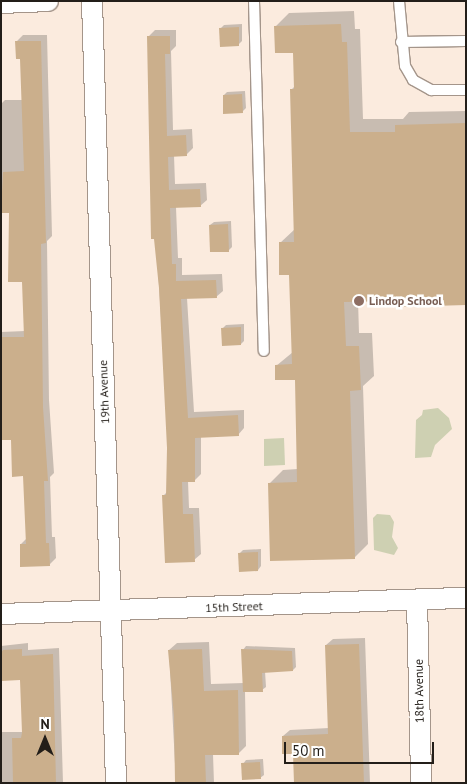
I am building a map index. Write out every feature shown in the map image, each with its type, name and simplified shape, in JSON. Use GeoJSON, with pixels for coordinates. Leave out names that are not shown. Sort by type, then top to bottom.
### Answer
{"type":"FeatureCollection","features":[{"type":"Feature","properties":{"kind":"street"},"geometry":{"type":"LineString","coordinates":[[1,3],[48,1]]}},
{"type":"Feature","properties":{"kind":"street","name":"19th Avenue"},"geometry":{"type":"LineString","coordinates":[[92,1],[116,783]]}},
{"type":"Feature","properties":{"kind":"street","name":"15th Street"},"geometry":{"type":"LineString","coordinates":[[1,614],[466,598]]}},
{"type":"Feature","properties":{"kind":"street","name":"18th Avenue"},"geometry":{"type":"LineString","coordinates":[[416,600],[421,783]]}},
{"type":"Feature","properties":{"kind":"lane"},"geometry":{"type":"LineString","coordinates":[[254,1],[264,351]]}},
{"type":"Feature","properties":{"kind":"lane"},"geometry":{"type":"LineString","coordinates":[[399,1],[401,42],[405,66],[413,80],[431,90],[466,90]]}},
{"type":"Feature","properties":{"kind":"lane"},"geometry":{"type":"LineString","coordinates":[[401,42],[466,41]]}},
{"type":"Feature","properties":{"kind":"green space"},"geometry":{"type":"Polygon","coordinates":[[[438,408],[449,418],[452,429],[435,445],[431,457],[415,458],[416,420],[422,415],[423,410],[438,408]]]}},
{"type":"Feature","properties":{"kind":"green space"},"geometry":{"type":"Polygon","coordinates":[[[284,438],[285,465],[264,466],[264,439],[284,438]]]}},
{"type":"Feature","properties":{"kind":"green space"},"geometry":{"type":"Polygon","coordinates":[[[377,514],[390,515],[394,522],[392,537],[398,548],[394,555],[374,550],[373,518],[377,514]]]}},
{"type":"Feature","properties":{"kind":"building"},"geometry":{"type":"Polygon","coordinates":[[[341,24],[342,42],[347,42],[350,132],[395,132],[395,125],[466,123],[466,305],[397,307],[396,301],[344,302],[346,346],[359,346],[361,390],[350,391],[355,559],[270,561],[268,483],[297,482],[295,380],[275,380],[275,365],[292,364],[289,275],[279,275],[279,242],[294,242],[290,89],[294,89],[293,53],[275,53],[274,26],[341,24]]]}},
{"type":"Feature","properties":{"kind":"building"},"geometry":{"type":"Polygon","coordinates":[[[239,27],[239,46],[220,47],[219,28],[239,27]]]}},
{"type":"Feature","properties":{"kind":"building"},"geometry":{"type":"Polygon","coordinates":[[[147,36],[170,36],[170,54],[165,54],[167,136],[186,135],[187,156],[168,157],[169,190],[200,189],[201,207],[170,208],[172,264],[176,264],[176,281],[216,280],[217,298],[181,299],[188,418],[238,415],[239,436],[195,438],[195,482],[182,482],[183,514],[193,514],[195,562],[165,563],[162,495],[166,495],[167,448],[159,288],[154,239],[151,239],[147,36]]]}},
{"type":"Feature","properties":{"kind":"building"},"geometry":{"type":"Polygon","coordinates":[[[15,41],[41,41],[46,243],[41,244],[43,407],[48,481],[44,481],[46,543],[49,543],[50,566],[20,567],[20,544],[26,544],[23,476],[12,477],[11,440],[1,440],[1,337],[24,337],[22,282],[8,282],[9,213],[1,213],[3,172],[24,171],[20,59],[16,59],[15,41]]]}},
{"type":"Feature","properties":{"kind":"building"},"geometry":{"type":"Polygon","coordinates":[[[242,94],[243,113],[223,114],[223,95],[242,94]]]}},
{"type":"Feature","properties":{"kind":"building"},"geometry":{"type":"Polygon","coordinates":[[[228,224],[229,252],[210,252],[209,225],[228,224]]]}},
{"type":"Feature","properties":{"kind":"building"},"geometry":{"type":"Polygon","coordinates":[[[241,327],[241,345],[222,346],[221,328],[241,327]]]}},
{"type":"Feature","properties":{"kind":"building"},"geometry":{"type":"Polygon","coordinates":[[[258,552],[258,571],[239,572],[238,553],[258,552]]]}},
{"type":"Feature","properties":{"kind":"building"},"geometry":{"type":"Polygon","coordinates":[[[359,644],[364,783],[294,783],[293,754],[282,754],[282,736],[328,734],[325,645],[359,644]]]}},
{"type":"Feature","properties":{"kind":"building"},"geometry":{"type":"Polygon","coordinates":[[[22,649],[22,656],[53,654],[56,783],[13,783],[12,738],[21,738],[22,733],[20,680],[1,681],[1,653],[3,650],[22,649]]]}},
{"type":"Feature","properties":{"kind":"building"},"geometry":{"type":"Polygon","coordinates":[[[202,649],[204,691],[238,690],[239,755],[205,755],[206,783],[175,783],[174,716],[168,650],[202,649]]]}},
{"type":"Feature","properties":{"kind":"building"},"geometry":{"type":"Polygon","coordinates":[[[241,649],[292,651],[293,671],[262,673],[263,692],[243,692],[241,649]]]}},
{"type":"Feature","properties":{"kind":"building"},"geometry":{"type":"Polygon","coordinates":[[[260,762],[261,779],[242,780],[241,763],[260,762]]]}},
{"type":"Feature","properties":{"kind":"place","name":"Lindop School"},"geometry":{"type":"Point","coordinates":[359,301]}}]}
